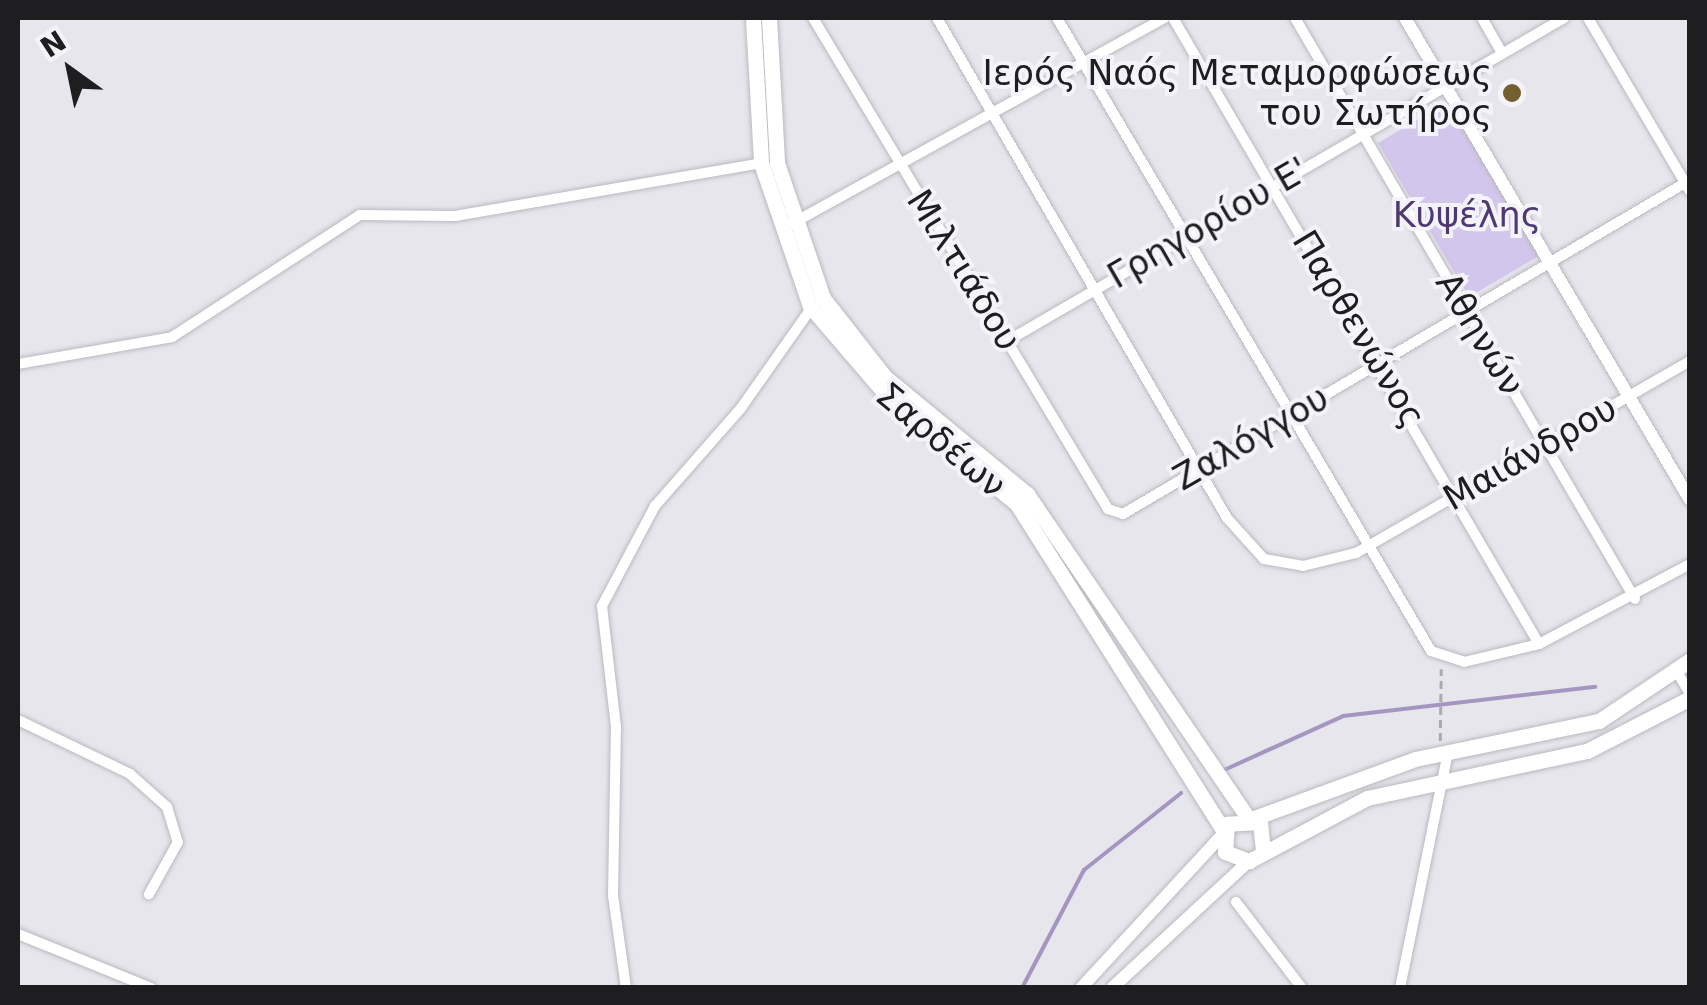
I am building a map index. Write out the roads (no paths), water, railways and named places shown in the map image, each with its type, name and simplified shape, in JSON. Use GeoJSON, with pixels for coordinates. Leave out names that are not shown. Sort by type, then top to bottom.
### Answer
{"type":"FeatureCollection","features":[{"type":"Feature","properties":{"kind":"main road","name":"Σαρδέων"},"geometry":{"type":"LineString","coordinates":[[753,18],[761,163],[816,302],[894,404],[978,466],[1034,526],[1222,833]]}},
{"type":"Feature","properties":{"kind":"main road","name":"Σαρδέων"},"geometry":{"type":"LineString","coordinates":[[768,18],[776,152],[786,227]]}},
{"type":"Feature","properties":{"kind":"main road","name":"Σαρδέων"},"geometry":{"type":"LineString","coordinates":[[816,302],[886,376],[1027,494],[1251,817]]}},
{"type":"Feature","properties":{"kind":"main road"},"geometry":{"type":"LineString","coordinates":[[1683,666],[1582,727],[1444,752],[1251,817],[1222,833],[1232,858],[1249,861],[1355,803],[1446,775],[1587,752],[1690,696]]}},
{"type":"Feature","properties":{"kind":"main road"},"geometry":{"type":"LineString","coordinates":[[1251,817],[1265,829],[1263,851]]}},
{"type":"Feature","properties":{"kind":"street","name":"Μιλτιάδου"},"geometry":{"type":"LineString","coordinates":[[813,18],[1108,509],[1122,514]]}},
{"type":"Feature","properties":{"kind":"street","name":"Μαιάνδρου"},"geometry":{"type":"LineString","coordinates":[[937,18],[1197,468],[1264,559],[1319,564],[1370,546],[1690,361]]}},
{"type":"Feature","properties":{"kind":"street"},"geometry":{"type":"LineString","coordinates":[[1058,18],[1293,413],[1426,646],[1442,658],[1475,662],[1539,644],[1634,599],[1690,564]]}},
{"type":"Feature","properties":{"kind":"street"},"geometry":{"type":"LineString","coordinates":[[786,227],[1164,18]]}},
{"type":"Feature","properties":{"kind":"street","name":"Παρθενώνος"},"geometry":{"type":"LineString","coordinates":[[1173,18],[1458,496],[1539,644]]}},
{"type":"Feature","properties":{"kind":"street","name":"Αθηνών"},"geometry":{"type":"LineString","coordinates":[[1295,18],[1634,599]]}},
{"type":"Feature","properties":{"kind":"street"},"geometry":{"type":"LineString","coordinates":[[1405,18],[1690,500]]}},
{"type":"Feature","properties":{"kind":"street"},"geometry":{"type":"LineString","coordinates":[[1482,18],[1502,54]]}},
{"type":"Feature","properties":{"kind":"street","name":"Γρηγορίου Ε'"},"geometry":{"type":"LineString","coordinates":[[1009,340],[1564,18]]}},
{"type":"Feature","properties":{"kind":"street"},"geometry":{"type":"LineString","coordinates":[[1588,18],[1688,185]]}},
{"type":"Feature","properties":{"kind":"street"},"geometry":{"type":"LineString","coordinates":[[18,364],[172,337],[360,215],[455,216],[761,163]]}},
{"type":"Feature","properties":{"kind":"street","name":"Ζαλόγγου"},"geometry":{"type":"LineString","coordinates":[[1122,514],[1688,185]]}},
{"type":"Feature","properties":{"kind":"street"},"geometry":{"type":"LineString","coordinates":[[626,988],[613,896],[616,727],[602,606],[655,506],[742,408],[816,302]]}},
{"type":"Feature","properties":{"kind":"street"},"geometry":{"type":"LineString","coordinates":[[1683,666],[1690,696]]}},
{"type":"Feature","properties":{"kind":"street"},"geometry":{"type":"LineString","coordinates":[[18,720],[130,774],[167,807],[178,842],[149,894]]}},
{"type":"Feature","properties":{"kind":"street"},"geometry":{"type":"LineString","coordinates":[[1400,988],[1446,775],[1444,752]]}},
{"type":"Feature","properties":{"kind":"street"},"geometry":{"type":"LineString","coordinates":[[1082,987],[1222,833]]}},
{"type":"Feature","properties":{"kind":"street"},"geometry":{"type":"LineString","coordinates":[[1112,988],[1249,861]]}},
{"type":"Feature","properties":{"kind":"street"},"geometry":{"type":"LineString","coordinates":[[1236,902],[1302,988]]}},
{"type":"Feature","properties":{"kind":"street"},"geometry":{"type":"LineString","coordinates":[[18,934],[151,988]]}},
{"type":"Feature","properties":{"kind":"waterway"},"geometry":{"type":"LineString","coordinates":[[1222,771],[1343,716],[1595,687]]}},
{"type":"Feature","properties":{"kind":"waterway"},"geometry":{"type":"LineString","coordinates":[[1022,988],[1084,870],[1181,793]]}},
{"type":"Feature","properties":{"kind":"place","name":"Ιερός Ναός Μεταμορφώσεως του Σωτήρος"},"geometry":{"type":"Point","coordinates":[1512,93]}},
{"type":"Feature","properties":{"kind":"park label","name":"Κυψέλης"},"geometry":{"type":"Point","coordinates":[1467,215]}}]}
